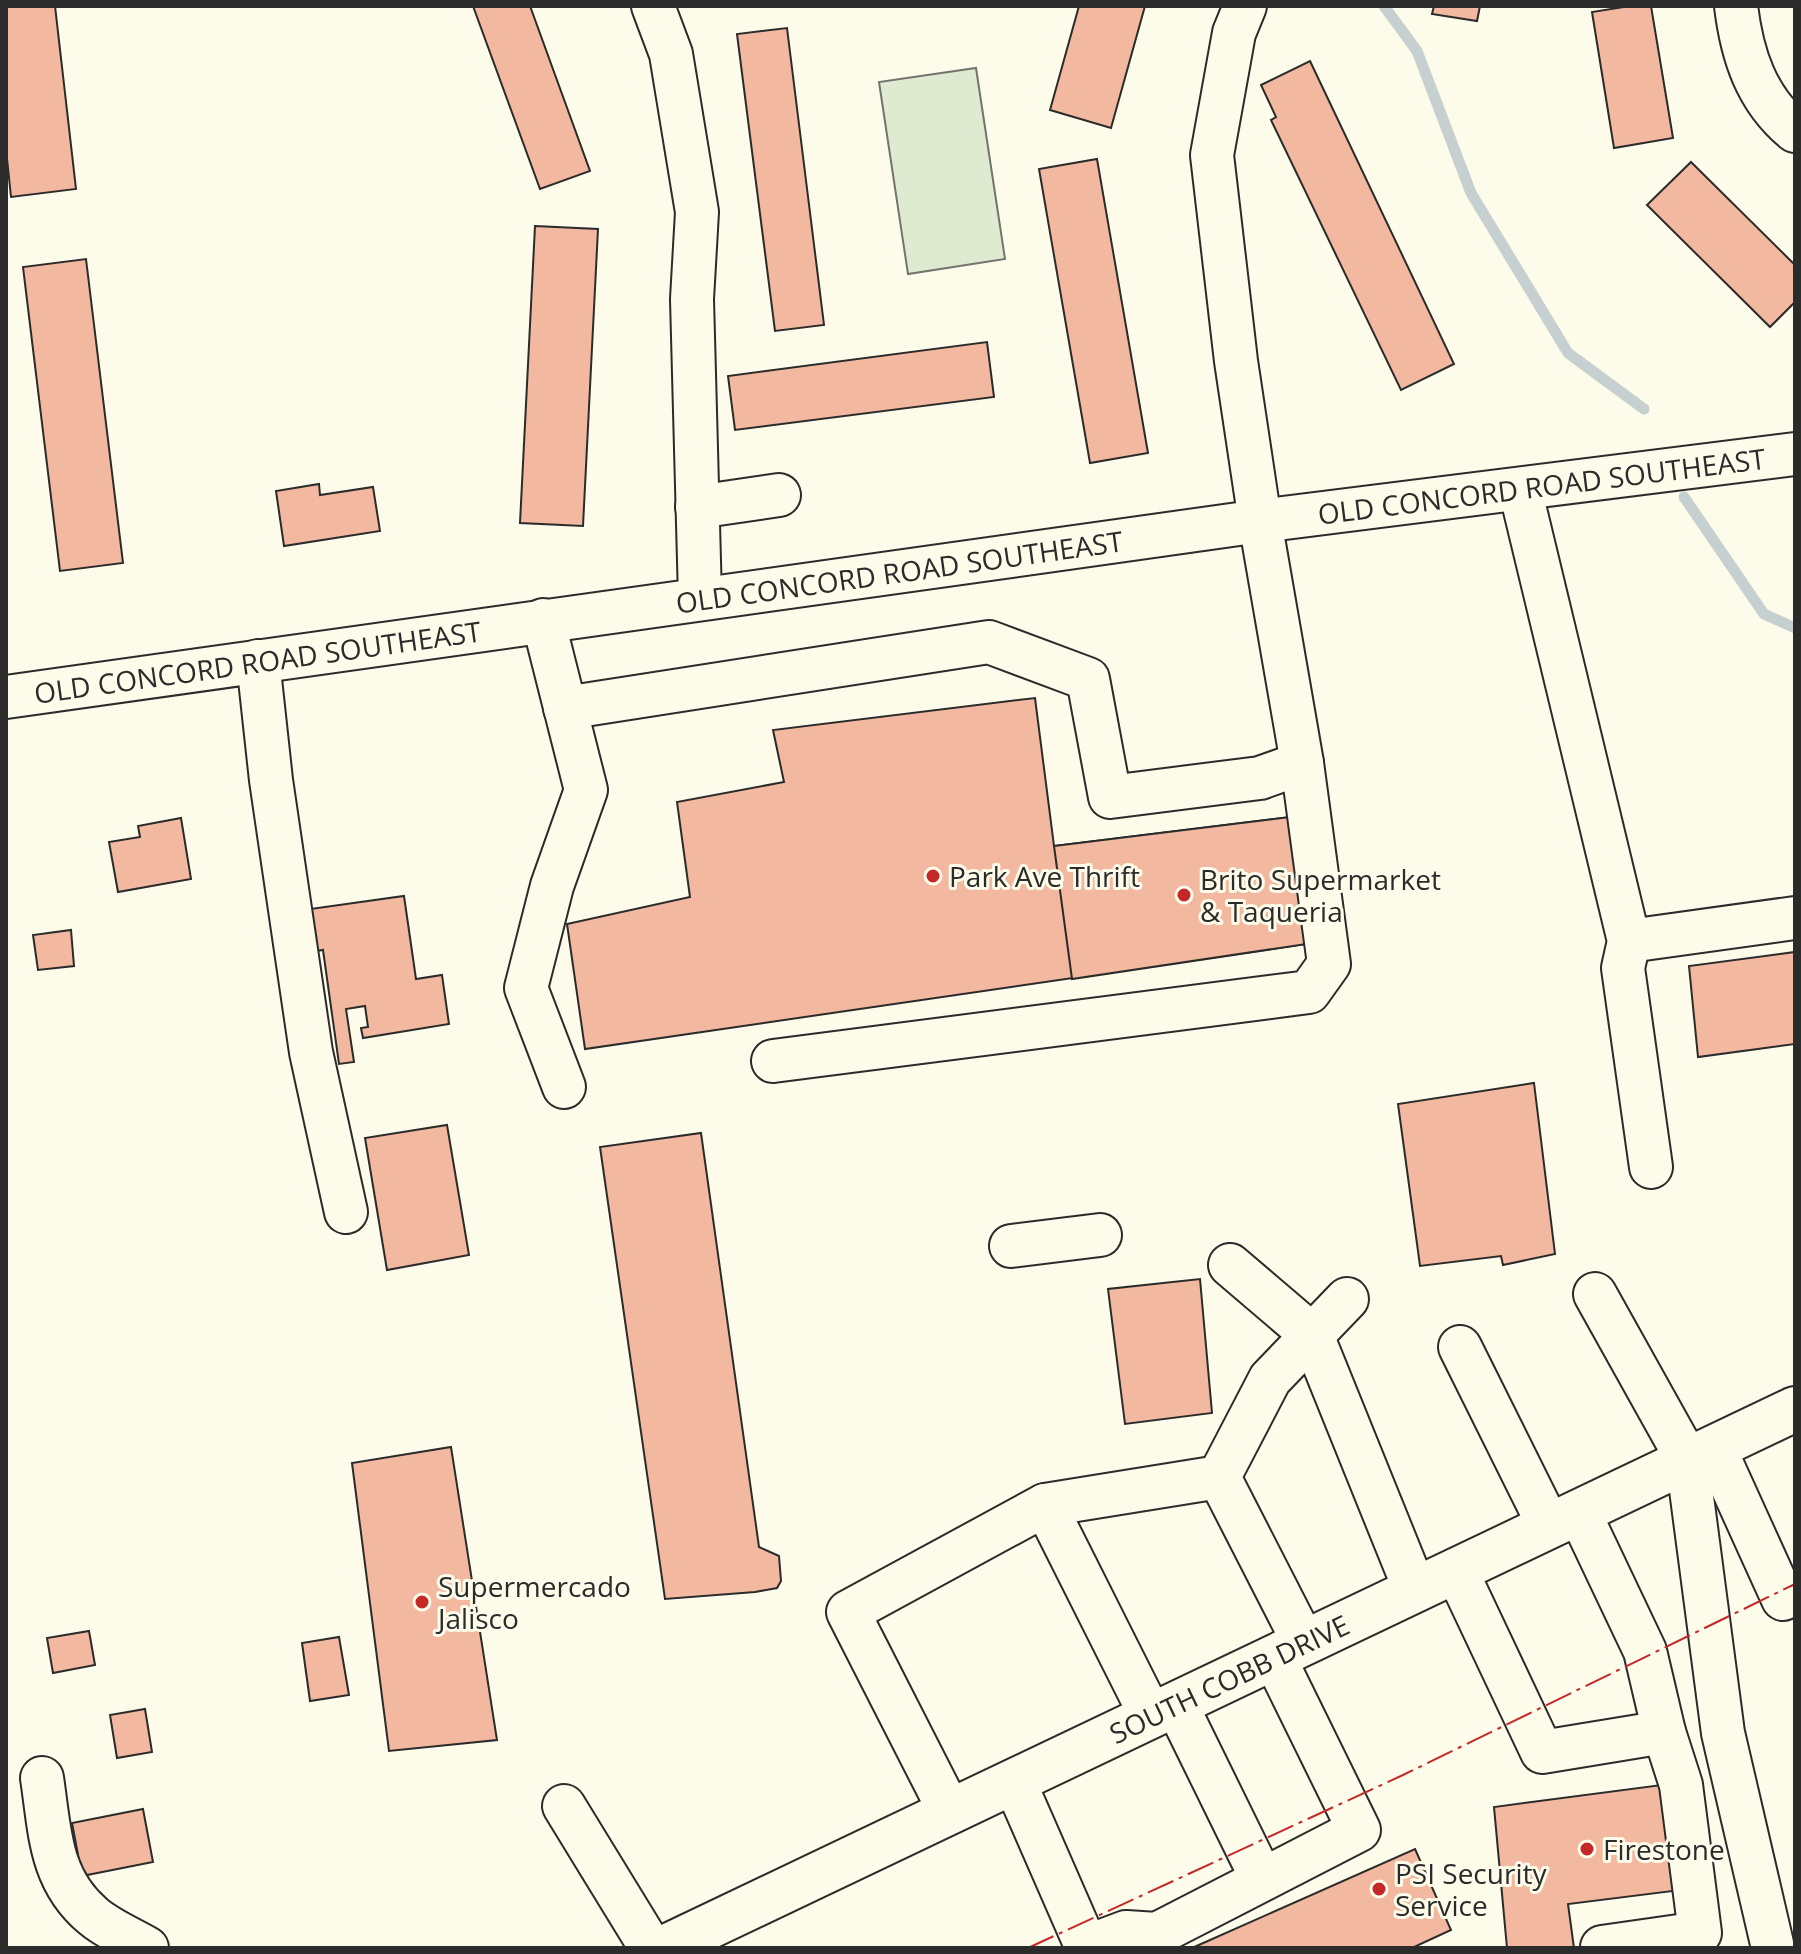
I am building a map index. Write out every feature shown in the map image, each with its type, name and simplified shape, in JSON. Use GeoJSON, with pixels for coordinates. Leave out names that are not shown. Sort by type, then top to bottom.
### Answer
{"type":"FeatureCollection","features":[{"type":"Feature","properties":{"kind":"main road","name":"SOUTH COBB DRIVE"},"geometry":{"type":"LineString","coordinates":[[664,1948],[1795,1409]]}},
{"type":"Feature","properties":{"kind":"street"},"geometry":{"type":"LineString","coordinates":[[653,6],[671,54],[697,212],[692,299],[700,598]]}},
{"type":"Feature","properties":{"kind":"street"},"geometry":{"type":"LineString","coordinates":[[773,1061],[1309,992],[1329,964],[1302,763],[1236,361],[1212,155],[1234,33],[1245,6]]}},
{"type":"Feature","properties":{"kind":"street"},"geometry":{"type":"LineString","coordinates":[[1736,6],[1747,65],[1758,88],[1781,120],[1795,131]]}},
{"type":"Feature","properties":{"kind":"street","name":"OLD CONCORD ROAD SOUTHEAST"},"geometry":{"type":"LineString","coordinates":[[6,697],[1260,521],[1795,454]]}},
{"type":"Feature","properties":{"kind":"street"},"geometry":{"type":"LineString","coordinates":[[1520,489],[1629,941],[1623,968],[1651,1167]]}},
{"type":"Feature","properties":{"kind":"street"},"geometry":{"type":"LineString","coordinates":[[697,507],[779,495]]}},
{"type":"Feature","properties":{"kind":"street"},"geometry":{"type":"LineString","coordinates":[[543,620],[586,790],[552,886],[526,988],[564,1087]]}},
{"type":"Feature","properties":{"kind":"street"},"geometry":{"type":"LineString","coordinates":[[565,708],[989,642],[1088,679],[1110,797],[1260,778],[1302,763]]}},
{"type":"Feature","properties":{"kind":"street"},"geometry":{"type":"LineString","coordinates":[[258,661],[271,780],[311,1052],[346,1212]]}},
{"type":"Feature","properties":{"kind":"street"},"geometry":{"type":"LineString","coordinates":[[1629,941],[1795,918]]}},
{"type":"Feature","properties":{"kind":"street"},"geometry":{"type":"LineString","coordinates":[[1011,1246],[1100,1235]]}},
{"type":"Feature","properties":{"kind":"street"},"geometry":{"type":"LineString","coordinates":[[1230,1265],[1312,1335],[1415,1590]]}},
{"type":"Feature","properties":{"kind":"street"},"geometry":{"type":"LineString","coordinates":[[1595,1294],[1701,1453],[1783,1599]]}},
{"type":"Feature","properties":{"kind":"street"},"geometry":{"type":"LineString","coordinates":[[1014,1781],[1087,1947],[1126,1932],[1157,1934],[1359,1830],[1219,1477],[1270,1379],[1347,1299]]}},
{"type":"Feature","properties":{"kind":"street"},"geometry":{"type":"LineString","coordinates":[[1460,1347],[1645,1651],[1664,1732],[1681,1785],[1700,1933],[1602,1947]]}},
{"type":"Feature","properties":{"kind":"street"},"geometry":{"type":"LineString","coordinates":[[1701,1453],[1723,1733],[1773,1948]]}},
{"type":"Feature","properties":{"kind":"street"},"geometry":{"type":"LineString","coordinates":[[950,1812],[848,1612],[1045,1505],[1219,1477]]}},
{"type":"Feature","properties":{"kind":"street"},"geometry":{"type":"LineString","coordinates":[[1045,1505],[1262,1879]]}},
{"type":"Feature","properties":{"kind":"street"},"geometry":{"type":"LineString","coordinates":[[1456,1570],[1542,1752],[1664,1732]]}},
{"type":"Feature","properties":{"kind":"street"},"geometry":{"type":"LineString","coordinates":[[42,1778],[55,1859],[65,1886],[94,1917],[147,1948]]}},
{"type":"Feature","properties":{"kind":"street"},"geometry":{"type":"LineString","coordinates":[[564,1806],[651,1948]]}},
{"type":"Feature","properties":{"kind":"green space"},"geometry":{"type":"Polygon","coordinates":[[[976,68],[1005,259],[908,274],[879,82],[976,68]]]}},
{"type":"Feature","properties":{"kind":"building"},"geometry":{"type":"Polygon","coordinates":[[[6,6],[55,6],[76,189],[11,197],[6,149],[6,6]]]}},
{"type":"Feature","properties":{"kind":"building"},"geometry":{"type":"Polygon","coordinates":[[[473,6],[530,6],[590,171],[540,189],[473,6]]]}},
{"type":"Feature","properties":{"kind":"building"},"geometry":{"type":"Polygon","coordinates":[[[1079,6],[1145,6],[1111,128],[1050,110],[1079,6]]]}},
{"type":"Feature","properties":{"kind":"building"},"geometry":{"type":"Polygon","coordinates":[[[1434,6],[1480,6],[1477,21],[1432,14],[1434,6]]]}},
{"type":"Feature","properties":{"kind":"building"},"geometry":{"type":"Polygon","coordinates":[[[1651,6],[1673,138],[1614,148],[1592,12],[1651,6]]]}},
{"type":"Feature","properties":{"kind":"building"},"geometry":{"type":"Polygon","coordinates":[[[787,28],[824,325],[775,331],[737,34],[787,28]]]}},
{"type":"Feature","properties":{"kind":"building"},"geometry":{"type":"Polygon","coordinates":[[[1310,61],[1454,364],[1401,390],[1271,120],[1276,117],[1261,85],[1310,61]]]}},
{"type":"Feature","properties":{"kind":"building"},"geometry":{"type":"Polygon","coordinates":[[[1097,159],[1148,453],[1090,463],[1039,169],[1097,159]]]}},
{"type":"Feature","properties":{"kind":"building"},"geometry":{"type":"Polygon","coordinates":[[[1691,162],[1795,265],[1795,302],[1770,327],[1647,205],[1691,162]]]}},
{"type":"Feature","properties":{"kind":"building"},"geometry":{"type":"Polygon","coordinates":[[[535,226],[598,229],[583,526],[520,523],[535,226]]]}},
{"type":"Feature","properties":{"kind":"building"},"geometry":{"type":"Polygon","coordinates":[[[86,259],[123,563],[60,571],[23,267],[86,259]]]}},
{"type":"Feature","properties":{"kind":"building"},"geometry":{"type":"Polygon","coordinates":[[[987,342],[994,397],[735,430],[728,376],[987,342]]]}},
{"type":"Feature","properties":{"kind":"building"},"geometry":{"type":"Polygon","coordinates":[[[319,484],[320,495],[373,487],[380,531],[284,546],[276,491],[319,484]]]}},
{"type":"Feature","properties":{"kind":"building"},"geometry":{"type":"Polygon","coordinates":[[[1035,698],[1054,846],[1298,816],[1313,943],[585,1049],[567,924],[690,897],[677,802],[784,782],[773,730],[1035,698]]]}},
{"type":"Feature","properties":{"kind":"building","name":"Brito Supermarket & Taqueria"},"geometry":{"type":"Polygon","coordinates":[[[1298,816],[1313,943],[1072,979],[1054,846],[1298,816]]]}},
{"type":"Feature","properties":{"kind":"building"},"geometry":{"type":"Polygon","coordinates":[[[181,818],[191,879],[118,892],[109,842],[140,837],[138,826],[181,818]]]}},
{"type":"Feature","properties":{"kind":"building"},"geometry":{"type":"Polygon","coordinates":[[[404,896],[416,979],[442,975],[449,1024],[363,1038],[361,1028],[368,1027],[365,1006],[346,1009],[354,1062],[339,1064],[323,950],[309,952],[303,910],[404,896]]]}},
{"type":"Feature","properties":{"kind":"building"},"geometry":{"type":"Polygon","coordinates":[[[71,930],[74,966],[38,970],[33,935],[71,930]]]}},
{"type":"Feature","properties":{"kind":"building"},"geometry":{"type":"Polygon","coordinates":[[[1795,952],[1795,1044],[1698,1057],[1689,966],[1795,952]]]}},
{"type":"Feature","properties":{"kind":"building"},"geometry":{"type":"Polygon","coordinates":[[[1534,1083],[1555,1254],[1503,1265],[1501,1256],[1420,1266],[1398,1104],[1534,1083]]]}},
{"type":"Feature","properties":{"kind":"building"},"geometry":{"type":"Polygon","coordinates":[[[447,1125],[469,1255],[387,1270],[365,1138],[447,1125]]]}},
{"type":"Feature","properties":{"kind":"building"},"geometry":{"type":"Polygon","coordinates":[[[701,1133],[759,1547],[779,1556],[781,1581],[777,1588],[755,1592],[665,1599],[600,1147],[701,1133]]]}},
{"type":"Feature","properties":{"kind":"building"},"geometry":{"type":"Polygon","coordinates":[[[1200,1279],[1212,1413],[1125,1424],[1108,1289],[1200,1279]]]}},
{"type":"Feature","properties":{"kind":"building","name":"Supermercado Jalisco"},"geometry":{"type":"Polygon","coordinates":[[[451,1447],[497,1740],[389,1751],[352,1463],[451,1447]]]}},
{"type":"Feature","properties":{"kind":"building"},"geometry":{"type":"Polygon","coordinates":[[[89,1631],[95,1665],[53,1673],[47,1638],[89,1631]]]}},
{"type":"Feature","properties":{"kind":"building"},"geometry":{"type":"Polygon","coordinates":[[[339,1637],[349,1695],[310,1701],[302,1643],[339,1637]]]}},
{"type":"Feature","properties":{"kind":"building"},"geometry":{"type":"Polygon","coordinates":[[[145,1709],[152,1752],[117,1758],[110,1715],[145,1709]]]}},
{"type":"Feature","properties":{"kind":"building","name":"Firestone"},"geometry":{"type":"Polygon","coordinates":[[[1669,1784],[1681,1890],[1568,1904],[1574,1948],[1507,1948],[1494,1807],[1669,1784]]]}},
{"type":"Feature","properties":{"kind":"building"},"geometry":{"type":"Polygon","coordinates":[[[143,1809],[153,1862],[82,1876],[72,1823],[143,1809]]]}},
{"type":"Feature","properties":{"kind":"building","name":"PSI Security Service"},"geometry":{"type":"Polygon","coordinates":[[[1415,1849],[1451,1930],[1412,1948],[1192,1948],[1415,1849]]]}},
{"type":"Feature","properties":{"kind":"waterway"},"geometry":{"type":"LineString","coordinates":[[1384,6],[1417,51],[1471,193],[1568,353],[1644,409]]}},
{"type":"Feature","properties":{"kind":"waterway"},"geometry":{"type":"LineString","coordinates":[[1684,497],[1764,614],[1795,628]]}},
{"type":"Feature","properties":{"kind":"power"},"geometry":{"type":"LineString","coordinates":[[1028,1948],[1403,1775],[1795,1584]]}},
{"type":"Feature","properties":{"kind":"place","name":"Park Ave Thrift"},"geometry":{"type":"Point","coordinates":[933,876]}},
{"type":"Feature","properties":{"kind":"place","name":"Brito Supermarket & Taqueria"},"geometry":{"type":"Point","coordinates":[1184,895]}},
{"type":"Feature","properties":{"kind":"place","name":"Supermercado Jalisco"},"geometry":{"type":"Point","coordinates":[422,1602]}},
{"type":"Feature","properties":{"kind":"place","name":"Firestone"},"geometry":{"type":"Point","coordinates":[1587,1849]}},
{"type":"Feature","properties":{"kind":"place","name":"PSI Security Service"},"geometry":{"type":"Point","coordinates":[1379,1889]}}]}
